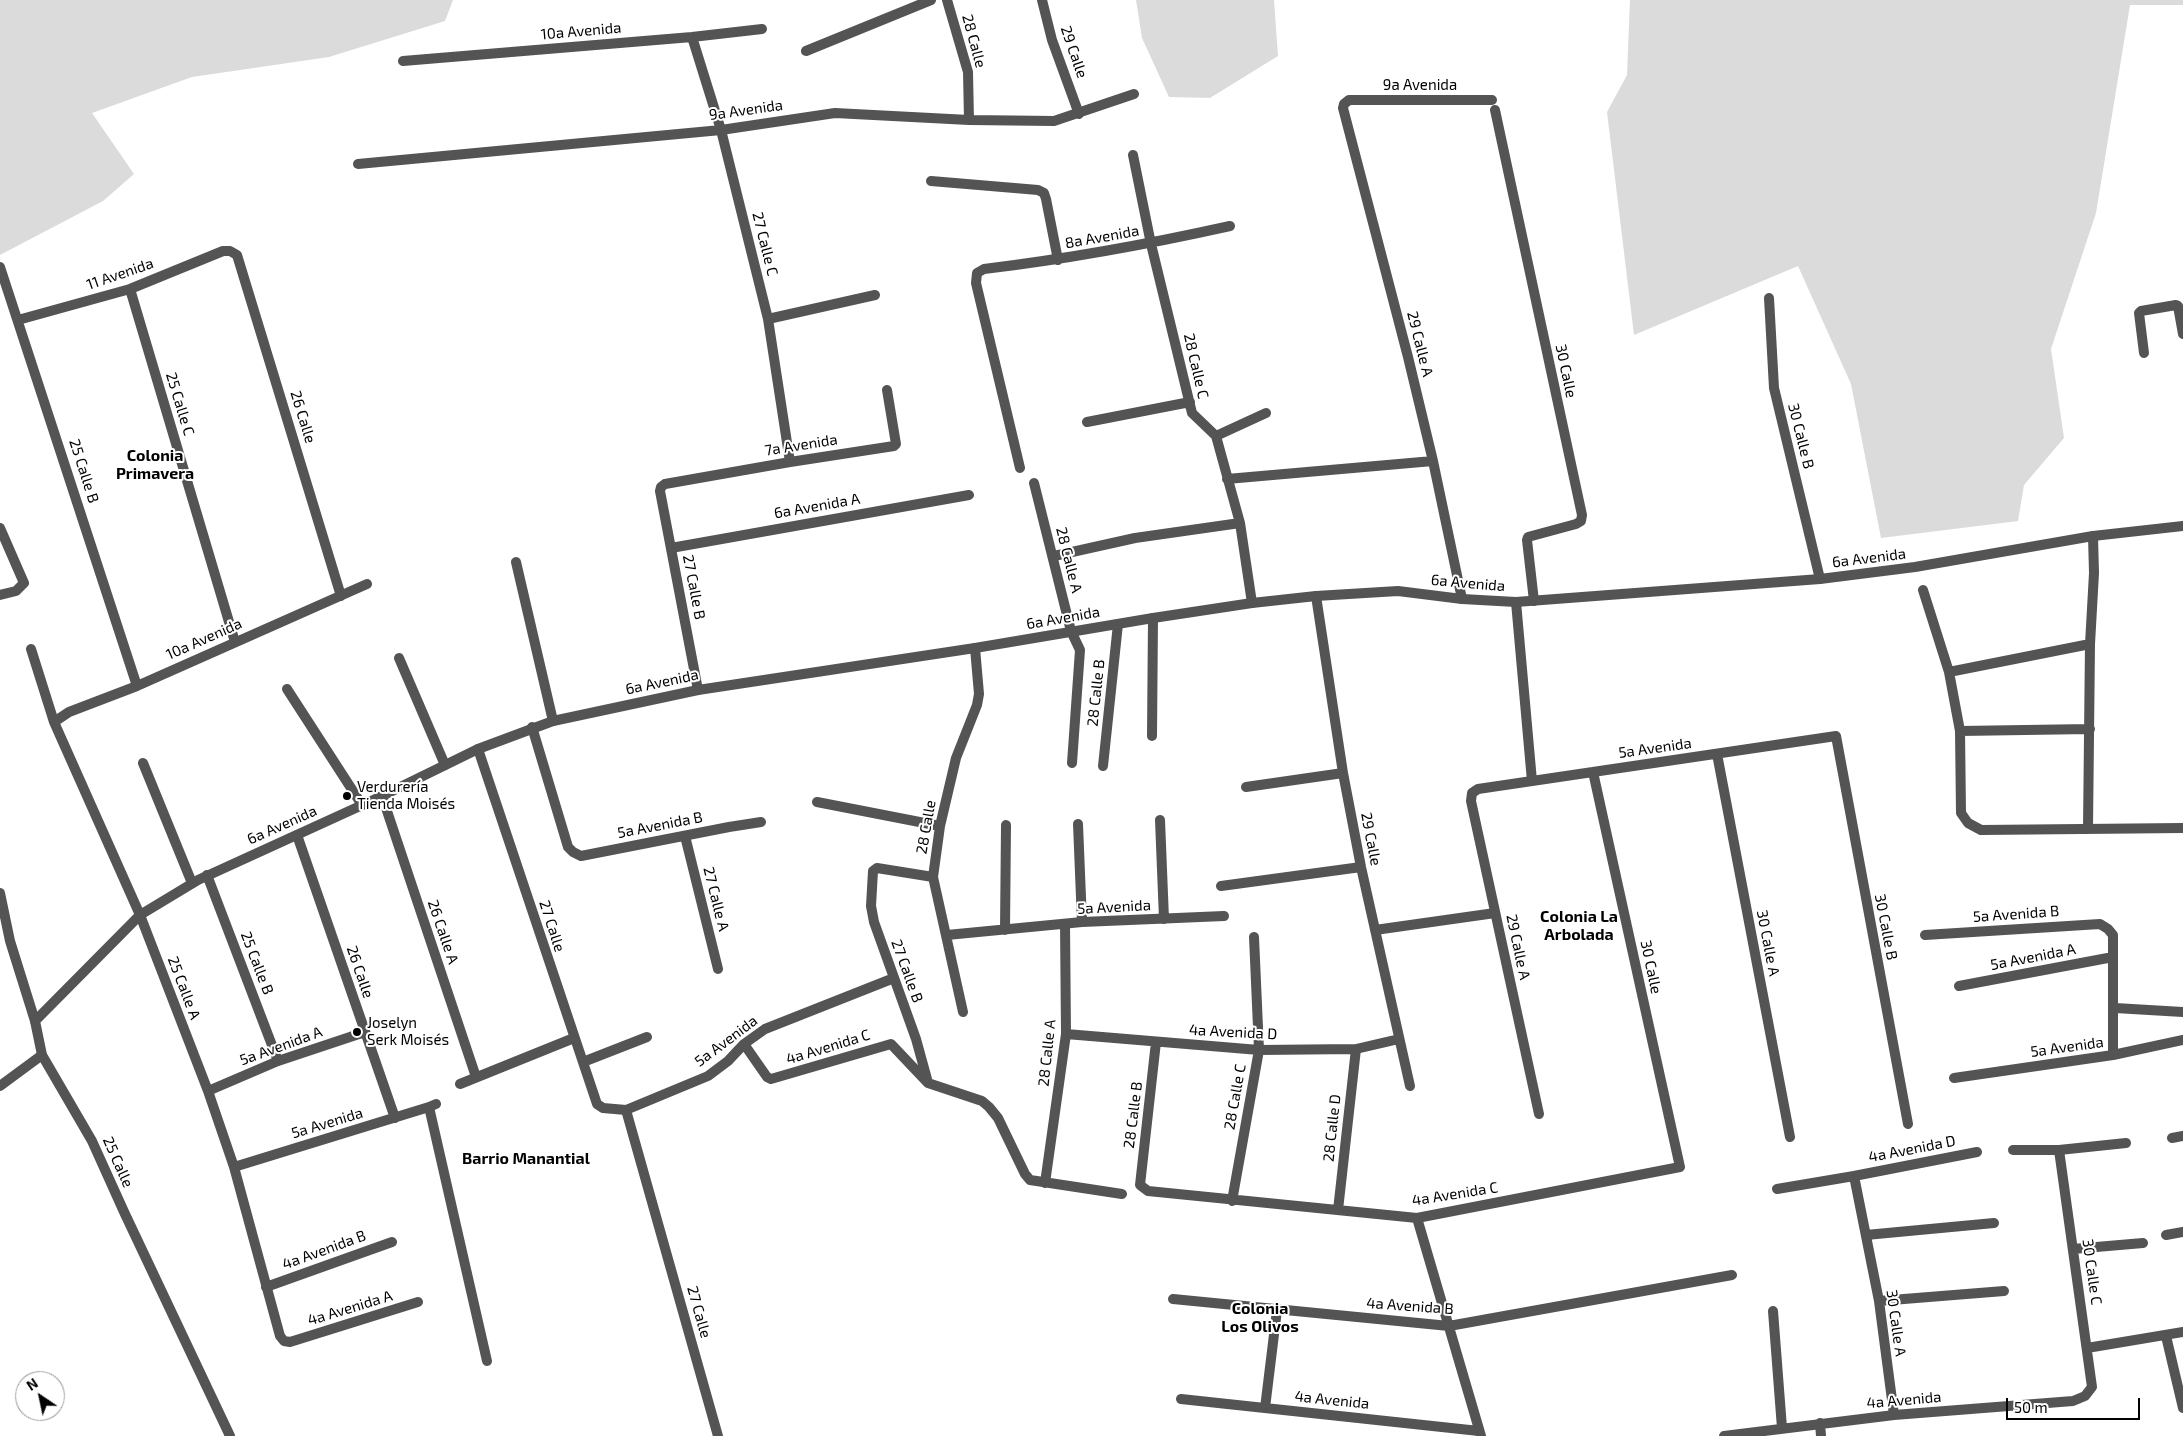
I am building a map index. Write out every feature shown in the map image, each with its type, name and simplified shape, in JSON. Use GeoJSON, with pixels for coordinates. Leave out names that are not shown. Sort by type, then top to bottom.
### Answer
{"type":"FeatureCollection","features":[{"type":"Feature","properties":{"kind":"street"},"geometry":{"type":"LineString","coordinates":[[806,51],[931,0]]}},
{"type":"Feature","properties":{"kind":"street","name":"28 Calle"},"geometry":{"type":"LineString","coordinates":[[947,0],[968,72],[969,120]]}},
{"type":"Feature","properties":{"kind":"street","name":"29 Calle"},"geometry":{"type":"LineString","coordinates":[[1042,0],[1052,40],[1079,114]]}},
{"type":"Feature","properties":{"kind":"street","name":"10a Avenida"},"geometry":{"type":"LineString","coordinates":[[403,61],[692,37],[762,28]]}},
{"type":"Feature","properties":{"kind":"street","name":"27 Calle C"},"geometry":{"type":"LineString","coordinates":[[692,37],[722,130],[768,319],[790,462]]}},
{"type":"Feature","properties":{"kind":"street","name":"9a Avenida"},"geometry":{"type":"LineString","coordinates":[[358,164],[722,130],[834,113],[1035,123],[1054,122],[1134,94]]}},
{"type":"Feature","properties":{"kind":"street","name":"9a Avenida"},"geometry":{"type":"LineString","coordinates":[[1349,100],[1492,100]]}},
{"type":"Feature","properties":{"kind":"street","name":"29 Calle A"},"geometry":{"type":"LineString","coordinates":[[1349,100],[1344,104],[1343,108],[1433,460],[1462,599]]}},
{"type":"Feature","properties":{"kind":"street","name":"30 Calle"},"geometry":{"type":"LineString","coordinates":[[1495,110],[1582,515],[1581,521],[1576,524],[1528,536],[1534,600]]}},
{"type":"Feature","properties":{"kind":"street","name":"28 Calle C"},"geometry":{"type":"LineString","coordinates":[[1133,155],[1151,244],[1194,417],[1216,436]]}},
{"type":"Feature","properties":{"kind":"street"},"geometry":{"type":"LineString","coordinates":[[931,182],[1038,190],[1044,193],[1058,260]]}},
{"type":"Feature","properties":{"kind":"street","name":"8a Avenida"},"geometry":{"type":"LineString","coordinates":[[1020,468],[976,283],[977,273],[984,269],[1058,260],[1151,244],[1230,226]]}},
{"type":"Feature","properties":{"kind":"street","name":"11 Avenida"},"geometry":{"type":"LineString","coordinates":[[18,320],[130,289],[223,251],[230,251]]}},
{"type":"Feature","properties":{"kind":"street","name":"26 Calle"},"geometry":{"type":"LineString","coordinates":[[230,251],[237,255],[240,262],[341,596]]}},
{"type":"Feature","properties":{"kind":"street","name":"25 Calle B"},"geometry":{"type":"LineString","coordinates":[[0,267],[137,686]]}},
{"type":"Feature","properties":{"kind":"street","name":"25 Calle C"},"geometry":{"type":"LineString","coordinates":[[130,289],[235,642]]}},
{"type":"Feature","properties":{"kind":"street"},"geometry":{"type":"LineString","coordinates":[[768,319],[875,295]]}},
{"type":"Feature","properties":{"kind":"street","name":"30 Calle B"},"geometry":{"type":"LineString","coordinates":[[1769,298],[1774,388],[1820,579]]}},
{"type":"Feature","properties":{"kind":"street"},"geometry":{"type":"LineString","coordinates":[[2144,353],[2139,314],[2141,311],[2178,306],[2183,334]]}},
{"type":"Feature","properties":{"kind":"street","name":"7a Avenida"},"geometry":{"type":"LineString","coordinates":[[660,490],[665,484],[894,446],[896,444],[888,390]]}},
{"type":"Feature","properties":{"kind":"street"},"geometry":{"type":"LineString","coordinates":[[1087,422],[1190,402]]}},
{"type":"Feature","properties":{"kind":"street"},"geometry":{"type":"LineString","coordinates":[[1252,603],[1240,523],[1216,436],[1266,413]]}},
{"type":"Feature","properties":{"kind":"street"},"geometry":{"type":"LineString","coordinates":[[1227,479],[1433,460]]}},
{"type":"Feature","properties":{"kind":"street","name":"28 Calle A"},"geometry":{"type":"LineString","coordinates":[[1034,484],[1054,556],[1071,631],[1080,650],[1072,763]]}},
{"type":"Feature","properties":{"kind":"street","name":"27 Calle B"},"geometry":{"type":"LineString","coordinates":[[660,490],[698,690]]}},
{"type":"Feature","properties":{"kind":"street","name":"6a Avenida A"},"geometry":{"type":"LineString","coordinates":[[671,548],[969,494]]}},
{"type":"Feature","properties":{"kind":"street"},"geometry":{"type":"LineString","coordinates":[[1054,556],[1135,538],[1240,523]]}},
{"type":"Feature","properties":{"kind":"street","name":"6a Avenida"},"geometry":{"type":"LineString","coordinates":[[35,1021],[140,915],[192,883],[382,796],[478,749],[553,721],[698,690],[1252,603],[1316,596],[1398,592],[1462,599],[1516,602],[1820,579],[1915,567],[2093,536],[2183,526]]}},
{"type":"Feature","properties":{"kind":"street"},"geometry":{"type":"LineString","coordinates":[[0,528],[24,583],[16,591],[0,595]]}},
{"type":"Feature","properties":{"kind":"street"},"geometry":{"type":"LineString","coordinates":[[2088,828],[2090,644],[2094,573],[2093,536]]}},
{"type":"Feature","properties":{"kind":"street"},"geometry":{"type":"LineString","coordinates":[[516,562],[553,721]]}},
{"type":"Feature","properties":{"kind":"street","name":"10a Avenida"},"geometry":{"type":"LineString","coordinates":[[54,722],[69,712],[137,686],[367,584]]}},
{"type":"Feature","properties":{"kind":"street"},"geometry":{"type":"LineString","coordinates":[[1923,590],[1949,672],[1960,731],[1961,813],[1968,823],[1981,830],[2183,828]]}},
{"type":"Feature","properties":{"kind":"street","name":"29 Calle"},"geometry":{"type":"LineString","coordinates":[[1316,596],[1343,774],[1361,867],[1410,1086]]}},
{"type":"Feature","properties":{"kind":"street"},"geometry":{"type":"LineString","coordinates":[[1516,602],[1532,782]]}},
{"type":"Feature","properties":{"kind":"street"},"geometry":{"type":"LineString","coordinates":[[1152,736],[1153,618]]}},
{"type":"Feature","properties":{"kind":"street","name":"28 Calle B"},"geometry":{"type":"LineString","coordinates":[[1103,766],[1118,624]]}},
{"type":"Feature","properties":{"kind":"street"},"geometry":{"type":"LineString","coordinates":[[1949,672],[2090,644]]}},
{"type":"Feature","properties":{"kind":"street","name":"28 Calle"},"geometry":{"type":"LineString","coordinates":[[963,1012],[933,877],[940,826],[956,758],[977,705],[979,694],[975,648]]}},
{"type":"Feature","properties":{"kind":"street","name":"25 Calle A"},"geometry":{"type":"LineString","coordinates":[[31,649],[54,722],[140,915],[208,1091],[234,1168],[280,1336],[284,1341],[290,1342]]}},
{"type":"Feature","properties":{"kind":"street"},"geometry":{"type":"LineString","coordinates":[[399,658],[446,765]]}},
{"type":"Feature","properties":{"kind":"street"},"geometry":{"type":"LineString","coordinates":[[287,688],[362,805]]}},
{"type":"Feature","properties":{"kind":"street","name":"5a Avenida B"},"geometry":{"type":"LineString","coordinates":[[532,728],[568,847],[581,856],[761,822]]}},
{"type":"Feature","properties":{"kind":"street"},"geometry":{"type":"LineString","coordinates":[[1960,731],[2090,729]]}},
{"type":"Feature","properties":{"kind":"street","name":"30 Calle B"},"geometry":{"type":"LineString","coordinates":[[1836,736],[1908,1124]]}},
{"type":"Feature","properties":{"kind":"street","name":"5a Avenida"},"geometry":{"type":"LineString","coordinates":[[1478,789],[1836,736]]}},
{"type":"Feature","properties":{"kind":"street","name":"27 Calle"},"geometry":{"type":"LineString","coordinates":[[478,749],[574,1038],[597,1104],[603,1108]]}},
{"type":"Feature","properties":{"kind":"street","name":"30 Calle A"},"geometry":{"type":"LineString","coordinates":[[1717,754],[1790,1137]]}},
{"type":"Feature","properties":{"kind":"street"},"geometry":{"type":"LineString","coordinates":[[143,763],[192,883]]}},
{"type":"Feature","properties":{"kind":"street","name":"30 Calle"},"geometry":{"type":"LineString","coordinates":[[1593,772],[1680,1167]]}},
{"type":"Feature","properties":{"kind":"street"},"geometry":{"type":"LineString","coordinates":[[1246,787],[1343,774]]}},
{"type":"Feature","properties":{"kind":"street","name":"29 Calle A"},"geometry":{"type":"LineString","coordinates":[[1478,789],[1472,793],[1471,801],[1540,1114]]}},
{"type":"Feature","properties":{"kind":"street","name":"26 Calle A"},"geometry":{"type":"LineString","coordinates":[[382,796],[476,1077]]}},
{"type":"Feature","properties":{"kind":"street"},"geometry":{"type":"LineString","coordinates":[[817,802],[940,826]]}},
{"type":"Feature","properties":{"kind":"street"},"geometry":{"type":"LineString","coordinates":[[1160,820],[1164,919]]}},
{"type":"Feature","properties":{"kind":"street"},"geometry":{"type":"LineString","coordinates":[[1078,824],[1082,922]]}},
{"type":"Feature","properties":{"kind":"street"},"geometry":{"type":"LineString","coordinates":[[1004,930],[1006,825]]}},
{"type":"Feature","properties":{"kind":"street","name":"26 Calle"},"geometry":{"type":"LineString","coordinates":[[297,835],[395,1118]]}},
{"type":"Feature","properties":{"kind":"street","name":"27 Calle A"},"geometry":{"type":"LineString","coordinates":[[684,836],[718,969]]}},
{"type":"Feature","properties":{"kind":"street"},"geometry":{"type":"LineString","coordinates":[[1221,886],[1361,867]]}},
{"type":"Feature","properties":{"kind":"street","name":"27 Calle B"},"geometry":{"type":"LineString","coordinates":[[928,1083],[872,914],[873,871],[877,868],[933,877]]}},
{"type":"Feature","properties":{"kind":"street","name":"25 Calle B"},"geometry":{"type":"LineString","coordinates":[[207,875],[278,1061]]}},
{"type":"Feature","properties":{"kind":"street","name":"25 Calle"},"geometry":{"type":"LineString","coordinates":[[0,893],[5,942],[35,1021],[42,1055],[92,1140],[230,1436]]}},
{"type":"Feature","properties":{"kind":"street"},"geometry":{"type":"LineString","coordinates":[[1375,930],[1495,913]]}},
{"type":"Feature","properties":{"kind":"street","name":"5a Avenida"},"geometry":{"type":"LineString","coordinates":[[947,934],[1082,922],[1224,916]]}},
{"type":"Feature","properties":{"kind":"street","name":"28 Calle A"},"geometry":{"type":"LineString","coordinates":[[1045,1183],[1066,1034],[1065,924]]}},
{"type":"Feature","properties":{"kind":"street","name":"5a Avenida B"},"geometry":{"type":"LineString","coordinates":[[1925,935],[2100,924],[2113,935],[2113,957]]}},
{"type":"Feature","properties":{"kind":"street","name":"28 Calle C"},"geometry":{"type":"LineString","coordinates":[[1232,1201],[1259,1050],[1254,937]]}},
{"type":"Feature","properties":{"kind":"street"},"geometry":{"type":"LineString","coordinates":[[2113,957],[2115,1008],[2113,1055]]}},
{"type":"Feature","properties":{"kind":"street","name":"5a Avenida A"},"geometry":{"type":"LineString","coordinates":[[1959,986],[2113,957]]}},
{"type":"Feature","properties":{"kind":"street","name":"5a Avenida"},"geometry":{"type":"LineString","coordinates":[[603,1108],[626,1110],[708,1076],[728,1061],[744,1044],[765,1029],[894,978]]}},
{"type":"Feature","properties":{"kind":"street"},"geometry":{"type":"LineString","coordinates":[[2115,1008],[2183,1012]]}},
{"type":"Feature","properties":{"kind":"street","name":"5a Avenida A"},"geometry":{"type":"LineString","coordinates":[[208,1091],[278,1061],[365,1032]]}},
{"type":"Feature","properties":{"kind":"street","name":"4a Avenida D"},"geometry":{"type":"LineString","coordinates":[[1066,1034],[1259,1050],[1356,1049],[1399,1039]]}},
{"type":"Feature","properties":{"kind":"street"},"geometry":{"type":"LineString","coordinates":[[583,1062],[647,1037]]}},
{"type":"Feature","properties":{"kind":"street"},"geometry":{"type":"LineString","coordinates":[[460,1084],[574,1038]]}},
{"type":"Feature","properties":{"kind":"street","name":"5a Avenida"},"geometry":{"type":"LineString","coordinates":[[1954,1078],[2113,1055],[2183,1040]]}},
{"type":"Feature","properties":{"kind":"street","name":"28 Calle B"},"geometry":{"type":"LineString","coordinates":[[1143,1189],[1140,1185],[1156,1042]]}},
{"type":"Feature","properties":{"kind":"street","name":"4a Avenida C"},"geometry":{"type":"LineString","coordinates":[[744,1044],[766,1077],[776,1079],[891,1044],[928,1083],[982,1101],[989,1107],[998,1118],[1025,1174],[1030,1180],[1122,1194]]}},
{"type":"Feature","properties":{"kind":"street","name":"28 Calle D"},"geometry":{"type":"LineString","coordinates":[[1338,1210],[1356,1049]]}},
{"type":"Feature","properties":{"kind":"street"},"geometry":{"type":"LineString","coordinates":[[0,1086],[42,1055]]}},
{"type":"Feature","properties":{"kind":"street","name":"5a Avenida"},"geometry":{"type":"LineString","coordinates":[[234,1168],[432,1106],[487,1361]]}},
{"type":"Feature","properties":{"kind":"street","name":"27 Calle"},"geometry":{"type":"LineString","coordinates":[[626,1110],[718,1436]]}},
{"type":"Feature","properties":{"kind":"street"},"geometry":{"type":"LineString","coordinates":[[2172,1138],[2183,1136]]}},
{"type":"Feature","properties":{"kind":"street"},"geometry":{"type":"LineString","coordinates":[[2013,1150],[2059,1150],[2126,1143]]}},
{"type":"Feature","properties":{"kind":"street","name":"30 Calle C"},"geometry":{"type":"LineString","coordinates":[[2059,1150],[2092,1387],[2086,1396]]}},
{"type":"Feature","properties":{"kind":"street","name":"4a Avenida D"},"geometry":{"type":"LineString","coordinates":[[1777,1189],[1977,1152]]}},
{"type":"Feature","properties":{"kind":"street","name":"4a Avenida C"},"geometry":{"type":"LineString","coordinates":[[1143,1189],[1232,1201],[1417,1218],[1680,1167]]}},
{"type":"Feature","properties":{"kind":"street","name":"30 Calle A"},"geometry":{"type":"LineString","coordinates":[[1854,1176],[1879,1301],[1894,1416]]}},
{"type":"Feature","properties":{"kind":"street"},"geometry":{"type":"LineString","coordinates":[[1417,1218],[1480,1434]]}},
{"type":"Feature","properties":{"kind":"street"},"geometry":{"type":"LineString","coordinates":[[1866,1235],[1994,1223]]}},
{"type":"Feature","properties":{"kind":"street"},"geometry":{"type":"LineString","coordinates":[[2166,1235],[2183,1232]]}},
{"type":"Feature","properties":{"kind":"street","name":"4a Avenida B"},"geometry":{"type":"LineString","coordinates":[[266,1287],[392,1242]]}},
{"type":"Feature","properties":{"kind":"street"},"geometry":{"type":"LineString","coordinates":[[2074,1249],[2143,1243]]}},
{"type":"Feature","properties":{"kind":"street","name":"4a Avenida B"},"geometry":{"type":"LineString","coordinates":[[1173,1299],[1449,1326],[1732,1275]]}},
{"type":"Feature","properties":{"kind":"street"},"geometry":{"type":"LineString","coordinates":[[1879,1301],[2004,1291]]}},
{"type":"Feature","properties":{"kind":"street","name":"4a Avenida A"},"geometry":{"type":"LineString","coordinates":[[290,1342],[418,1302]]}},
{"type":"Feature","properties":{"kind":"street"},"geometry":{"type":"LineString","coordinates":[[1265,1408],[1277,1310]]}},
{"type":"Feature","properties":{"kind":"street"},"geometry":{"type":"LineString","coordinates":[[1773,1311],[1782,1428]]}},
{"type":"Feature","properties":{"kind":"street"},"geometry":{"type":"LineString","coordinates":[[2087,1348],[2183,1332]]}},
{"type":"Feature","properties":{"kind":"street"},"geometry":{"type":"LineString","coordinates":[[2166,1336],[2183,1408]]}},
{"type":"Feature","properties":{"kind":"street","name":"4a Avenida"},"geometry":{"type":"LineString","coordinates":[[1724,1436],[1820,1423],[2073,1401],[2086,1396]]}},
{"type":"Feature","properties":{"kind":"street","name":"4a Avenida"},"geometry":{"type":"LineString","coordinates":[[1181,1399],[1480,1434]]}},
{"type":"Feature","properties":{"kind":"street"},"geometry":{"type":"LineString","coordinates":[[1820,1423],[1821,1436]]}},
{"type":"Feature","properties":{"kind":"shaded area"},"geometry":{"type":"Polygon","coordinates":[[[0,0],[453,0],[445,21],[329,57],[192,77],[92,113],[134,174],[103,201],[0,255],[0,0]]]}},
{"type":"Feature","properties":{"kind":"shaded area"},"geometry":{"type":"Polygon","coordinates":[[[1136,0],[1274,0],[1278,56],[1210,98],[1169,97],[1142,38],[1136,0]]]}},
{"type":"Feature","properties":{"kind":"shaded area"},"geometry":{"type":"Polygon","coordinates":[[[1630,0],[2183,0],[2183,5],[2130,5],[2096,213],[2051,349],[2064,438],[2024,485],[2018,521],[1881,538],[1851,384],[1798,266],[1634,335],[1607,112],[1627,75],[1630,0]]]}},
{"type":"Feature","properties":{"kind":"place","name":"Verdurería Tienda Moisés"},"geometry":{"type":"Point","coordinates":[347,796]}},
{"type":"Feature","properties":{"kind":"place","name":"Joselyn Serk Moisés"},"geometry":{"type":"Point","coordinates":[357,1032]}},
{"type":"Feature","properties":{"kind":"district","name":"Colonia Primavera"},"geometry":{"type":"Point","coordinates":[155,465]}},
{"type":"Feature","properties":{"kind":"district","name":"Colonia La Arbolada"},"geometry":{"type":"Point","coordinates":[1579,926]}},
{"type":"Feature","properties":{"kind":"district","name":"Barrio Manantial"},"geometry":{"type":"Point","coordinates":[526,1159]}},
{"type":"Feature","properties":{"kind":"district","name":"Colonia Los Olivos"},"geometry":{"type":"Point","coordinates":[1260,1318]}}]}
